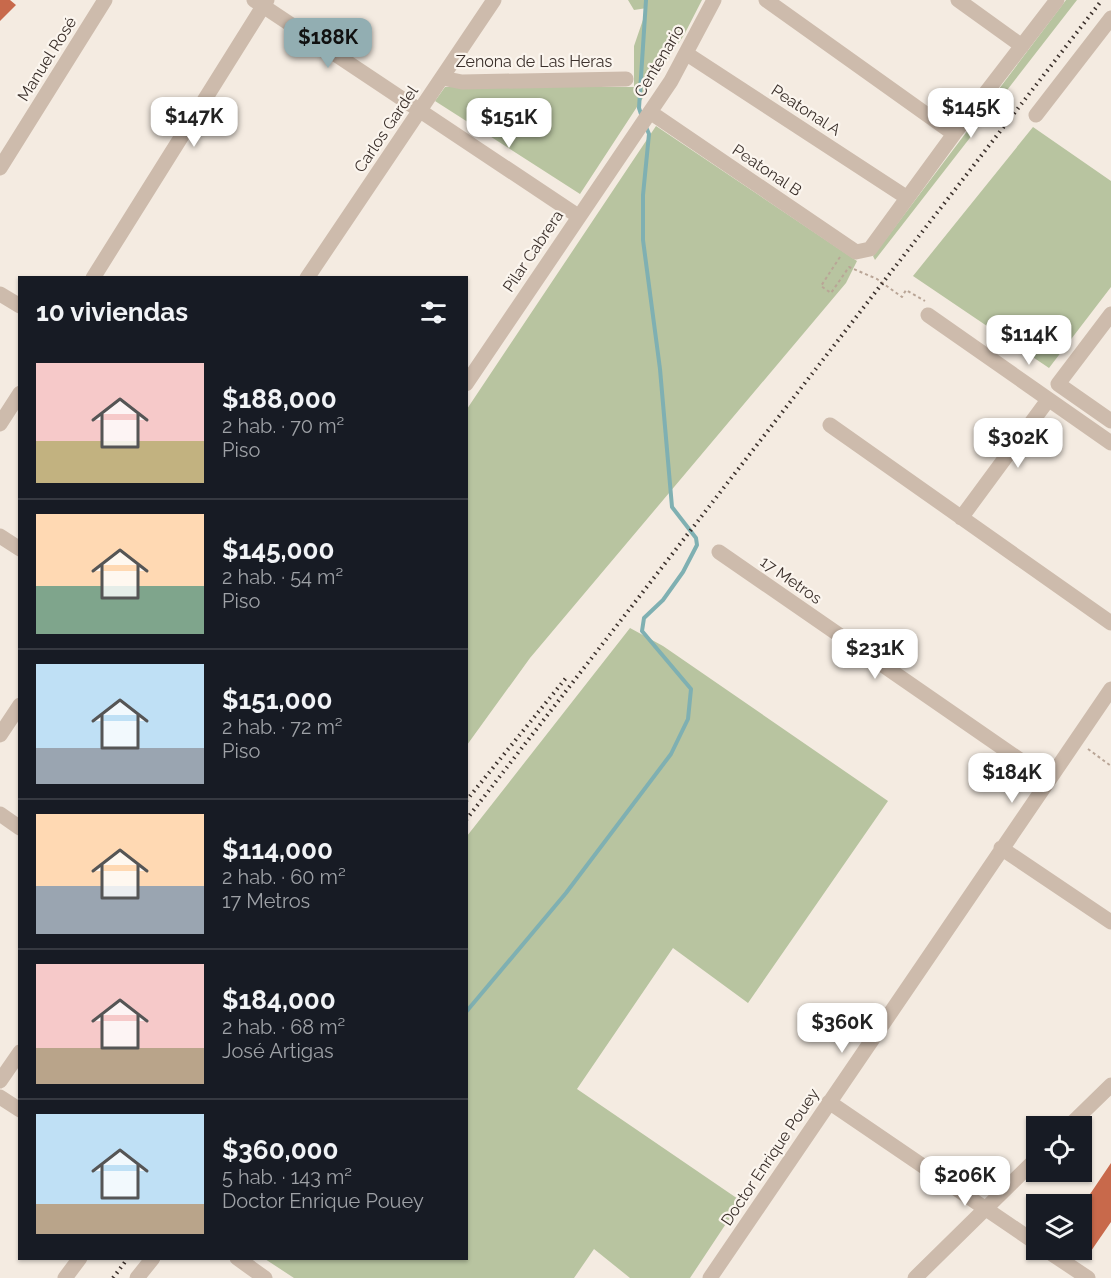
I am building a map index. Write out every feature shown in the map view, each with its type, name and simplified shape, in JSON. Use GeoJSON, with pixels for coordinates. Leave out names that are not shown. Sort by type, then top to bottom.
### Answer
{"type":"FeatureCollection","features":[{"type":"Feature","properties":{"kind":"street","name":"Manuel Rosé"},"geometry":{"type":"LineString","coordinates":[[0,168],[105,0]]}},
{"type":"Feature","properties":{"kind":"street","name":"Carlos Gardel"},"geometry":{"type":"LineString","coordinates":[[308,276],[494,0]]}},
{"type":"Feature","properties":{"kind":"street","name":"Centenario"},"geometry":{"type":"LineString","coordinates":[[632,139],[687,54],[714,0]]}},
{"type":"Feature","properties":{"kind":"street"},"geometry":{"type":"LineString","coordinates":[[766,0],[954,134]]}},
{"type":"Feature","properties":{"kind":"street"},"geometry":{"type":"LineString","coordinates":[[958,0],[1022,46]]}},
{"type":"Feature","properties":{"kind":"street"},"geometry":{"type":"LineString","coordinates":[[906,197],[1057,0]]}},
{"type":"Feature","properties":{"kind":"street"},"geometry":{"type":"LineString","coordinates":[[94,276],[261,2],[578,216]]}},
{"type":"Feature","properties":{"kind":"street"},"geometry":{"type":"LineString","coordinates":[[1036,115],[1111,18]]}},
{"type":"Feature","properties":{"kind":"street","name":"Peatonal A"},"geometry":{"type":"LineString","coordinates":[[687,54],[906,197]]}},
{"type":"Feature","properties":{"kind":"street","name":"Zenona de Las Heras"},"geometry":{"type":"LineString","coordinates":[[442,78],[462,82],[626,79]]}},
{"type":"Feature","properties":{"kind":"street","name":"Peatonal B"},"geometry":{"type":"LineString","coordinates":[[649,113],[856,252],[865,252],[870,249],[906,197]]}},
{"type":"Feature","properties":{"kind":"street","name":"Pilar Cabrera"},"geometry":{"type":"LineString","coordinates":[[468,381],[632,139]]}},
{"type":"Feature","properties":{"kind":"street"},"geometry":{"type":"LineString","coordinates":[[0,294],[18,305]]}},
{"type":"Feature","properties":{"kind":"street"},"geometry":{"type":"LineString","coordinates":[[1111,314],[1058,384],[1111,421]]}},
{"type":"Feature","properties":{"kind":"street"},"geometry":{"type":"LineString","coordinates":[[928,315],[1111,443]]}},
{"type":"Feature","properties":{"kind":"street"},"geometry":{"type":"LineString","coordinates":[[0,424],[18,396]]}},
{"type":"Feature","properties":{"kind":"street"},"geometry":{"type":"LineString","coordinates":[[961,518],[1048,400]]}},
{"type":"Feature","properties":{"kind":"street"},"geometry":{"type":"LineString","coordinates":[[830,425],[1111,623]]}},
{"type":"Feature","properties":{"kind":"street"},"geometry":{"type":"LineString","coordinates":[[0,536],[18,548]]}},
{"type":"Feature","properties":{"kind":"street","name":"17 Metros"},"geometry":{"type":"LineString","coordinates":[[720,552],[1049,780]]}},
{"type":"Feature","properties":{"kind":"street","name":"Doctor Enrique Pouey"},"geometry":{"type":"LineString","coordinates":[[710,1278],[1111,689]]}},
{"type":"Feature","properties":{"kind":"street"},"geometry":{"type":"LineString","coordinates":[[0,735],[18,708]]}},
{"type":"Feature","properties":{"kind":"street"},"geometry":{"type":"LineString","coordinates":[[0,814],[18,827]]}},
{"type":"Feature","properties":{"kind":"street"},"geometry":{"type":"LineString","coordinates":[[1001,848],[1111,922]]}},
{"type":"Feature","properties":{"kind":"street"},"geometry":{"type":"LineString","coordinates":[[0,1082],[18,1055]]}},
{"type":"Feature","properties":{"kind":"street"},"geometry":{"type":"LineString","coordinates":[[1080,1116],[1109,1089]]}},
{"type":"Feature","properties":{"kind":"street"},"geometry":{"type":"LineString","coordinates":[[0,1097],[18,1109]]}},
{"type":"Feature","properties":{"kind":"street"},"geometry":{"type":"LineString","coordinates":[[829,1102],[1026,1236]]}},
{"type":"Feature","properties":{"kind":"street"},"geometry":{"type":"LineString","coordinates":[[915,1278],[1026,1169]]}},
{"type":"Feature","properties":{"kind":"street"},"geometry":{"type":"LineString","coordinates":[[65,1278],[78,1260]]}},
{"type":"Feature","properties":{"kind":"street"},"geometry":{"type":"LineString","coordinates":[[137,1278],[151,1260]]}},
{"type":"Feature","properties":{"kind":"street"},"geometry":{"type":"LineString","coordinates":[[240,1260],[265,1278]]}},
{"type":"Feature","properties":{"kind":"street"},"geometry":{"type":"LineString","coordinates":[[1061,1260],[1088,1278]]}},
{"type":"Feature","properties":{"kind":"path"},"geometry":{"type":"LineString","coordinates":[[847,246],[821,286],[831,293],[849,267],[860,269],[902,297],[906,290],[924,299],[928,315]]}},
{"type":"Feature","properties":{"kind":"path"},"geometry":{"type":"LineString","coordinates":[[1076,741],[1111,766]]}},
{"type":"Feature","properties":{"kind":"green space"},"geometry":{"type":"Polygon","coordinates":[[[628,0],[702,0],[684,35],[580,194],[435,101],[445,87],[634,87],[634,46],[647,8],[634,10],[628,0]]]}},
{"type":"Feature","properties":{"kind":"green space"},"geometry":{"type":"Polygon","coordinates":[[[1066,0],[1077,0],[875,260],[873,256],[1066,0]]]}},
{"type":"Feature","properties":{"kind":"green space"},"geometry":{"type":"Polygon","coordinates":[[[656,126],[857,261],[846,283],[530,658],[468,744],[468,408],[656,126]]]}},
{"type":"Feature","properties":{"kind":"green space"},"geometry":{"type":"Polygon","coordinates":[[[1033,127],[1111,181],[1111,287],[1049,368],[913,276],[1033,127]]]}},
{"type":"Feature","properties":{"kind":"green space"},"geometry":{"type":"Polygon","coordinates":[[[630,628],[663,646],[888,801],[748,1003],[673,948],[577,1089],[741,1201],[690,1278],[630,1278],[594,1249],[574,1278],[294,1278],[267,1260],[468,1260],[468,835],[630,628]]]}},
{"type":"Feature","properties":{"kind":"building"},"geometry":{"type":"Polygon","coordinates":[[[0,0],[10,0],[16,5],[0,21],[0,0]]]}},
{"type":"Feature","properties":{"kind":"building"},"geometry":{"type":"Polygon","coordinates":[[[1111,1163],[1111,1222],[1092,1250],[1092,1194],[1090,1194],[1111,1163]]]}},
{"type":"Feature","properties":{"kind":"waterway"},"geometry":{"type":"LineString","coordinates":[[642,117],[639,108],[646,0]]}},
{"type":"Feature","properties":{"kind":"waterway"},"geometry":{"type":"LineString","coordinates":[[468,1010],[566,893],[671,754],[688,719],[691,689],[642,631],[644,618],[663,600],[683,572],[697,545],[696,538],[672,507],[660,369],[643,240],[643,195],[649,134],[646,127]]}},
{"type":"Feature","properties":{"kind":"railway"},"geometry":{"type":"LineString","coordinates":[[468,817],[1102,0]]}},
{"type":"Feature","properties":{"kind":"railway"},"geometry":{"type":"LineString","coordinates":[[468,799],[566,678]]}},
{"type":"Feature","properties":{"kind":"railway"},"geometry":{"type":"LineString","coordinates":[[113,1278],[126,1260]]}}]}
